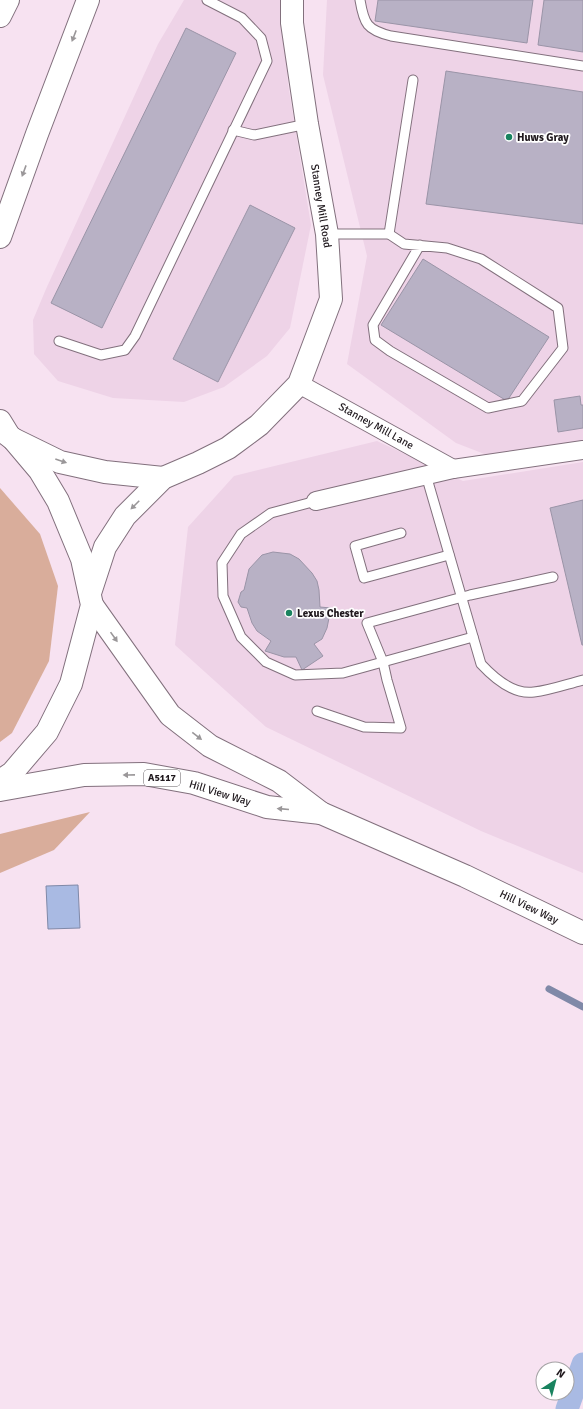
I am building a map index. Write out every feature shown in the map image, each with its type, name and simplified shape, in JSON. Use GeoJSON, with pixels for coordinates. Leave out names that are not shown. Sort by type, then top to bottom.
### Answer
{"type":"FeatureCollection","features":[{"type":"Feature","properties":{"kind":"main road"},"geometry":{"type":"LineString","coordinates":[[0,16],[8,0]]}},
{"type":"Feature","properties":{"kind":"main road"},"geometry":{"type":"LineString","coordinates":[[0,237],[88,0]]}},
{"type":"Feature","properties":{"kind":"main road","name":"Stanney Mill Road"},"geometry":{"type":"LineString","coordinates":[[0,781],[12,773],[47,732],[71,684],[105,547],[125,516],[163,478],[228,448],[258,425],[299,384],[331,300],[327,234],[307,124],[292,23],[292,0]]}},
{"type":"Feature","properties":{"kind":"main road"},"geometry":{"type":"LineString","coordinates":[[5,431],[40,471],[58,501],[82,559],[91,599]]}},
{"type":"Feature","properties":{"kind":"main road","name":"Stanney Mill Road"},"geometry":{"type":"LineString","coordinates":[[5,431],[60,462],[105,472],[163,478]]}},
{"type":"Feature","properties":{"kind":"main road","name":"Hill View Way"},"geometry":{"type":"LineString","coordinates":[[91,599],[170,716],[210,746],[279,781],[321,813],[465,876],[583,933]]}},
{"type":"Feature","properties":{"kind":"main road","name":"Hill View Way"},"geometry":{"type":"LineString","coordinates":[[0,790],[84,776],[144,774],[194,783],[267,808],[321,813]]}},
{"type":"Feature","properties":{"kind":"street","name":"Stanney Mill Lane"},"geometry":{"type":"LineString","coordinates":[[299,384],[453,468]]}},
{"type":"Feature","properties":{"kind":"street"},"geometry":{"type":"LineString","coordinates":[[316,501],[453,468],[583,450]]}},
{"type":"Feature","properties":{"kind":"lane"},"geometry":{"type":"LineString","coordinates":[[59,341],[101,355],[125,350],[135,336],[267,61],[261,38],[242,18],[207,0]]}},
{"type":"Feature","properties":{"kind":"lane"},"geometry":{"type":"LineString","coordinates":[[360,0],[362,14],[368,25],[376,32],[399,37],[583,66]]}},
{"type":"Feature","properties":{"kind":"lane"},"geometry":{"type":"LineString","coordinates":[[389,234],[413,80]]}},
{"type":"Feature","properties":{"kind":"lane"},"geometry":{"type":"LineString","coordinates":[[233,130],[254,135],[307,124]]}},
{"type":"Feature","properties":{"kind":"lane"},"geometry":{"type":"LineString","coordinates":[[327,234],[389,234],[404,244],[420,245],[447,248],[481,259],[558,308],[563,348],[522,402],[488,408],[390,351],[375,340],[373,324],[420,245]]}},
{"type":"Feature","properties":{"kind":"lane"},"geometry":{"type":"LineString","coordinates":[[426,475],[481,664],[493,677],[513,689],[533,693],[583,680]]}},
{"type":"Feature","properties":{"kind":"lane"},"geometry":{"type":"LineString","coordinates":[[316,501],[271,513],[241,534],[222,563],[223,596],[241,637],[266,662],[295,675],[343,673],[473,637]]}},
{"type":"Feature","properties":{"kind":"lane"},"geometry":{"type":"LineString","coordinates":[[401,533],[355,546],[364,578],[449,555]]}},
{"type":"Feature","properties":{"kind":"lane"},"geometry":{"type":"LineString","coordinates":[[317,711],[364,727],[402,728],[383,662],[368,623],[461,597],[554,577]]}},
{"type":"Feature","properties":{"kind":"shaded area"},"geometry":{"type":"Polygon","coordinates":[[[184,0],[282,0],[288,84],[311,225],[290,328],[267,356],[224,387],[184,402],[113,398],[58,381],[34,354],[33,320],[158,44],[184,0]]]}},
{"type":"Feature","properties":{"kind":"shaded area"},"geometry":{"type":"Polygon","coordinates":[[[327,0],[583,0],[583,441],[487,455],[456,443],[347,364],[367,256],[323,75],[327,0]]]}},
{"type":"Feature","properties":{"kind":"shaded area"},"geometry":{"type":"Polygon","coordinates":[[[377,441],[463,481],[583,462],[583,873],[481,831],[266,727],[175,645],[188,527],[234,476],[377,441]]]}},
{"type":"Feature","properties":{"kind":"shaded area"},"geometry":{"type":"Polygon","coordinates":[[[0,488],[40,534],[58,586],[49,661],[12,733],[0,742],[0,488]]]}},
{"type":"Feature","properties":{"kind":"shaded area"},"geometry":{"type":"Polygon","coordinates":[[[90,812],[54,850],[0,873],[0,834],[90,812]]]}},
{"type":"Feature","properties":{"kind":"water"},"geometry":{"type":"Polygon","coordinates":[[[78,885],[80,928],[48,929],[46,886],[78,885]]]}},
{"type":"Feature","properties":{"kind":"building"},"geometry":{"type":"Polygon","coordinates":[[[378,0],[533,0],[527,43],[375,21],[378,0]]]}},
{"type":"Feature","properties":{"kind":"building"},"geometry":{"type":"Polygon","coordinates":[[[544,0],[583,0],[583,52],[538,45],[544,0]]]}},
{"type":"Feature","properties":{"kind":"building"},"geometry":{"type":"Polygon","coordinates":[[[186,28],[236,53],[102,328],[51,303],[186,28]]]}},
{"type":"Feature","properties":{"kind":"building","name":"Huws Gray"},"geometry":{"type":"Polygon","coordinates":[[[446,71],[583,92],[583,224],[426,204],[446,71]]]}},
{"type":"Feature","properties":{"kind":"building"},"geometry":{"type":"Polygon","coordinates":[[[250,205],[295,228],[218,382],[173,359],[250,205]]]}},
{"type":"Feature","properties":{"kind":"building"},"geometry":{"type":"Polygon","coordinates":[[[423,259],[549,337],[507,401],[381,325],[423,259]]]}},
{"type":"Feature","properties":{"kind":"building"},"geometry":{"type":"Polygon","coordinates":[[[580,396],[581,405],[583,405],[583,428],[558,432],[554,400],[580,396]]]}},
{"type":"Feature","properties":{"kind":"building"},"geometry":{"type":"Polygon","coordinates":[[[583,500],[583,645],[582,645],[550,508],[583,500]]]}},
{"type":"Feature","properties":{"kind":"building","name":"Lexus Chester"},"geometry":{"type":"Polygon","coordinates":[[[273,552],[290,554],[299,559],[317,581],[320,607],[331,608],[327,628],[322,639],[314,644],[323,656],[302,670],[296,657],[284,657],[265,651],[271,641],[257,631],[252,623],[247,608],[241,607],[238,602],[241,592],[244,590],[249,569],[262,555],[273,552]]]}},
{"type":"Feature","properties":{"kind":"waterway"},"geometry":{"type":"LineString","coordinates":[[549,989],[583,1007]]}},
{"type":"Feature","properties":{"kind":"waterway"},"geometry":{"type":"LineString","coordinates":[[567,1409],[583,1364]]}},
{"type":"Feature","properties":{"kind":"place","name":"Huws Gray"},"geometry":{"type":"Point","coordinates":[509,137]}},
{"type":"Feature","properties":{"kind":"place","name":"Lexus Chester"},"geometry":{"type":"Point","coordinates":[289,613]}}]}
